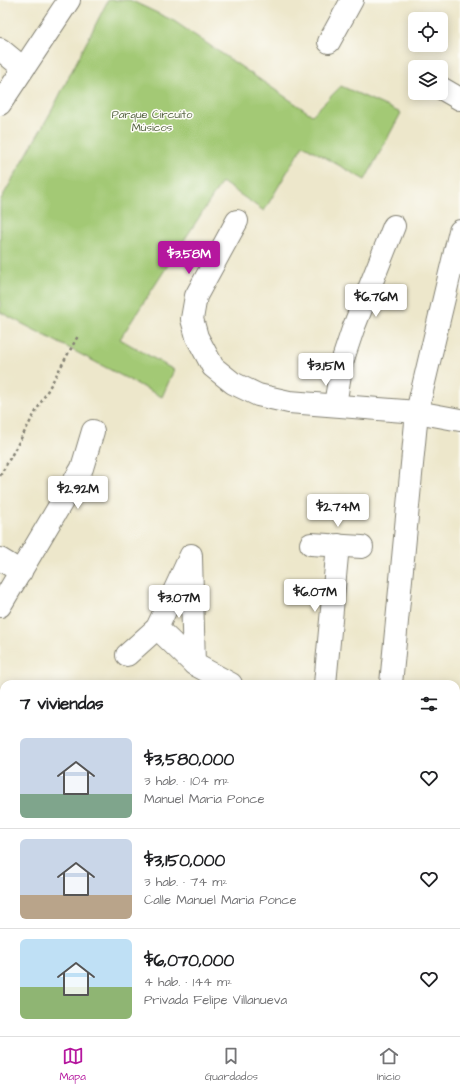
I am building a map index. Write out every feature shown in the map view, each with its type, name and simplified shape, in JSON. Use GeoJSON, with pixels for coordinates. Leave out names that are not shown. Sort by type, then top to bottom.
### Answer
{"type":"FeatureCollection","features":[{"type":"Feature","properties":{"kind":"street"},"geometry":{"type":"LineString","coordinates":[[0,104],[69,0]]}},
{"type":"Feature","properties":{"kind":"street"},"geometry":{"type":"LineString","coordinates":[[329,42],[352,0]]}},
{"type":"Feature","properties":{"kind":"street"},"geometry":{"type":"LineString","coordinates":[[0,49],[23,68]]}},
{"type":"Feature","properties":{"kind":"street"},"geometry":{"type":"LineString","coordinates":[[237,221],[196,296],[192,319],[197,338],[213,367],[239,386],[258,395],[289,402],[417,412],[460,420]]}},
{"type":"Feature","properties":{"kind":"street"},"geometry":{"type":"LineString","coordinates":[[335,405],[342,362],[353,329],[394,226]]}},
{"type":"Feature","properties":{"kind":"street"},"geometry":{"type":"LineString","coordinates":[[391,680],[417,412],[460,231]]}},
{"type":"Feature","properties":{"kind":"street"},"geometry":{"type":"LineString","coordinates":[[0,606],[82,468],[93,431]]}},
{"type":"Feature","properties":{"kind":"street"},"geometry":{"type":"LineString","coordinates":[[311,544],[362,547]]}},
{"type":"Feature","properties":{"kind":"street"},"geometry":{"type":"LineString","coordinates":[[326,680],[338,545]]}},
{"type":"Feature","properties":{"kind":"street"},"geometry":{"type":"LineString","coordinates":[[127,655],[156,628],[191,555],[194,664]]}},
{"type":"Feature","properties":{"kind":"street"},"geometry":{"type":"LineString","coordinates":[[0,559],[21,572]]}},
{"type":"Feature","properties":{"kind":"street"},"geometry":{"type":"LineString","coordinates":[[156,628],[194,664],[224,680]]}},
{"type":"Feature","properties":{"kind":"path"},"geometry":{"type":"LineString","coordinates":[[0,476],[78,336]]}},
{"type":"Feature","properties":{"kind":"green space","name":"Parque Circuito Músicos"},"geometry":{"type":"Polygon","coordinates":[[[108,0],[130,0],[174,21],[312,115],[341,86],[401,113],[365,180],[303,145],[264,211],[222,182],[120,339],[174,370],[162,397],[0,312],[0,201],[52,110],[108,0]]]}}]}
